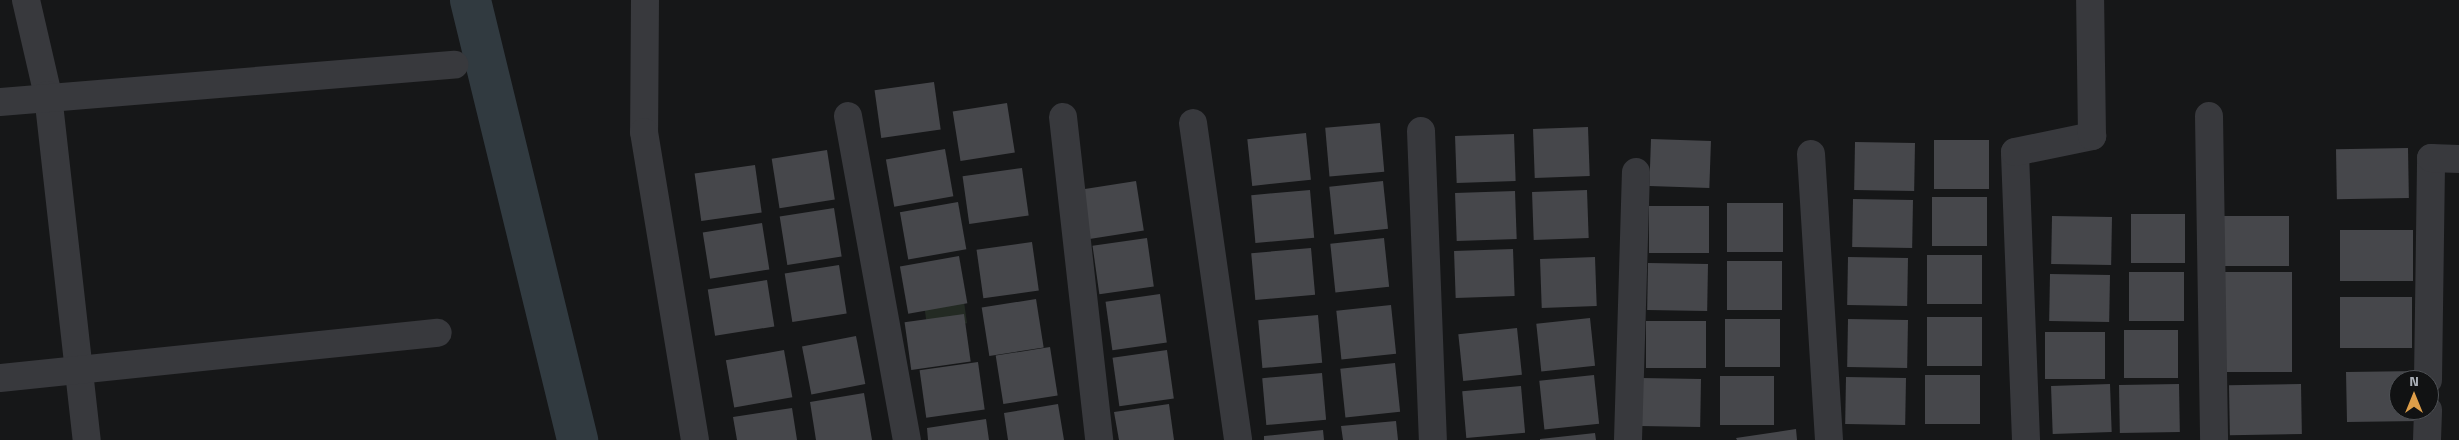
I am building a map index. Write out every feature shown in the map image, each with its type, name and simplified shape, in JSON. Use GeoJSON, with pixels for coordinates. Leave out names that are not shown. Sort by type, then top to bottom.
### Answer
{"type":"FeatureCollection","features":[{"type":"Feature","properties":{"kind":"street"},"geometry":{"type":"LineString","coordinates":[[26,0],[48,95],[87,440]]}},
{"type":"Feature","properties":{"kind":"street"},"geometry":{"type":"LineString","coordinates":[[645,0],[644,132],[695,440]]}},
{"type":"Feature","properties":{"kind":"street"},"geometry":{"type":"LineString","coordinates":[[2026,440],[2015,152],[2092,136],[2090,0]]}},
{"type":"Feature","properties":{"kind":"street"},"geometry":{"type":"LineString","coordinates":[[0,102],[48,95],[454,65]]}},
{"type":"Feature","properties":{"kind":"street"},"geometry":{"type":"LineString","coordinates":[[848,116],[907,440]]}},
{"type":"Feature","properties":{"kind":"street"},"geometry":{"type":"LineString","coordinates":[[2209,116],[2214,440]]}},
{"type":"Feature","properties":{"kind":"street"},"geometry":{"type":"LineString","coordinates":[[1063,117],[1099,440]]}},
{"type":"Feature","properties":{"kind":"street"},"geometry":{"type":"LineString","coordinates":[[1193,123],[1238,440]]}},
{"type":"Feature","properties":{"kind":"street"},"geometry":{"type":"LineString","coordinates":[[1421,131],[1433,440]]}},
{"type":"Feature","properties":{"kind":"street"},"geometry":{"type":"LineString","coordinates":[[1812,154],[1829,440]]}},
{"type":"Feature","properties":{"kind":"street"},"geometry":{"type":"LineString","coordinates":[[2428,370],[2431,158],[2459,159]]}},
{"type":"Feature","properties":{"kind":"street"},"geometry":{"type":"LineString","coordinates":[[1628,440],[1636,172]]}},
{"type":"Feature","properties":{"kind":"street"},"geometry":{"type":"LineString","coordinates":[[0,378],[79,368],[438,333]]}},
{"type":"Feature","properties":{"kind":"street"},"geometry":{"type":"LineString","coordinates":[[2427,440],[2428,420]]}},
{"type":"Feature","properties":{"kind":"shaded area"},"geometry":{"type":"Polygon","coordinates":[[[958,259],[967,323],[927,329],[918,265],[958,259]]]}},
{"type":"Feature","properties":{"kind":"building"},"geometry":{"type":"Polygon","coordinates":[[[934,82],[941,130],[881,138],[875,90],[934,82]]]}},
{"type":"Feature","properties":{"kind":"building"},"geometry":{"type":"Polygon","coordinates":[[[1007,103],[1015,152],[960,161],[953,112],[1007,103]]]}},
{"type":"Feature","properties":{"kind":"building"},"geometry":{"type":"Polygon","coordinates":[[[1380,123],[1384,172],[1329,177],[1325,128],[1380,123]]]}},
{"type":"Feature","properties":{"kind":"building"},"geometry":{"type":"Polygon","coordinates":[[[1588,127],[1590,176],[1535,178],[1533,129],[1588,127]]]}},
{"type":"Feature","properties":{"kind":"building"},"geometry":{"type":"Polygon","coordinates":[[[1306,133],[1311,180],[1252,186],[1247,139],[1306,133]]]}},
{"type":"Feature","properties":{"kind":"building"},"geometry":{"type":"Polygon","coordinates":[[[1514,134],[1516,181],[1457,183],[1455,136],[1514,134]]]}},
{"type":"Feature","properties":{"kind":"building"},"geometry":{"type":"Polygon","coordinates":[[[1651,139],[1711,141],[1709,188],[1649,186],[1651,139]]]}},
{"type":"Feature","properties":{"kind":"building"},"geometry":{"type":"Polygon","coordinates":[[[1934,140],[1989,140],[1989,189],[1934,189],[1934,140]]]}},
{"type":"Feature","properties":{"kind":"building"},"geometry":{"type":"Polygon","coordinates":[[[1855,142],[1915,143],[1914,191],[1854,190],[1855,142]]]}},
{"type":"Feature","properties":{"kind":"building"},"geometry":{"type":"Polygon","coordinates":[[[2408,148],[2409,198],[2337,199],[2336,149],[2408,148]]]}},
{"type":"Feature","properties":{"kind":"building"},"geometry":{"type":"Polygon","coordinates":[[[945,149],[953,196],[894,207],[886,159],[945,149]]]}},
{"type":"Feature","properties":{"kind":"building"},"geometry":{"type":"Polygon","coordinates":[[[827,150],[835,199],[780,208],[772,159],[827,150]]]}},
{"type":"Feature","properties":{"kind":"building"},"geometry":{"type":"Polygon","coordinates":[[[755,165],[762,213],[701,221],[695,173],[755,165]]]}},
{"type":"Feature","properties":{"kind":"building"},"geometry":{"type":"Polygon","coordinates":[[[1022,168],[1029,216],[969,224],[963,176],[1022,168]]]}},
{"type":"Feature","properties":{"kind":"building"},"geometry":{"type":"Polygon","coordinates":[[[1136,181],[1144,230],[1089,239],[1082,190],[1136,181]]]}},
{"type":"Feature","properties":{"kind":"building"},"geometry":{"type":"Polygon","coordinates":[[[1383,181],[1388,229],[1334,234],[1329,187],[1383,181]]]}},
{"type":"Feature","properties":{"kind":"building"},"geometry":{"type":"Polygon","coordinates":[[[1310,190],[1314,238],[1255,243],[1251,195],[1310,190]]]}},
{"type":"Feature","properties":{"kind":"building"},"geometry":{"type":"Polygon","coordinates":[[[1587,190],[1589,238],[1534,240],[1532,192],[1587,190]]]}},
{"type":"Feature","properties":{"kind":"building"},"geometry":{"type":"Polygon","coordinates":[[[1515,191],[1517,239],[1457,241],[1455,193],[1515,191]]]}},
{"type":"Feature","properties":{"kind":"building"},"geometry":{"type":"Polygon","coordinates":[[[1932,197],[1987,197],[1987,246],[1932,246],[1932,197]]]}},
{"type":"Feature","properties":{"kind":"building"},"geometry":{"type":"Polygon","coordinates":[[[1853,199],[1913,200],[1912,248],[1852,247],[1853,199]]]}},
{"type":"Feature","properties":{"kind":"building"},"geometry":{"type":"Polygon","coordinates":[[[958,202],[966,249],[908,260],[900,212],[958,202]]]}},
{"type":"Feature","properties":{"kind":"building"},"geometry":{"type":"Polygon","coordinates":[[[1727,203],[1783,203],[1783,252],[1727,252],[1727,203]]]}},
{"type":"Feature","properties":{"kind":"building"},"geometry":{"type":"Polygon","coordinates":[[[1649,206],[1709,206],[1709,253],[1649,253],[1649,206]]]}},
{"type":"Feature","properties":{"kind":"building"},"geometry":{"type":"Polygon","coordinates":[[[834,208],[842,256],[787,265],[780,217],[834,208]]]}},
{"type":"Feature","properties":{"kind":"building"},"geometry":{"type":"Polygon","coordinates":[[[2131,214],[2185,214],[2185,263],[2131,263],[2131,214]]]}},
{"type":"Feature","properties":{"kind":"building"},"geometry":{"type":"Polygon","coordinates":[[[2052,216],[2112,217],[2111,265],[2051,264],[2052,216]]]}},
{"type":"Feature","properties":{"kind":"building"},"geometry":{"type":"Polygon","coordinates":[[[2217,216],[2289,216],[2289,266],[2217,266],[2217,216]]]}},
{"type":"Feature","properties":{"kind":"building"},"geometry":{"type":"Polygon","coordinates":[[[762,223],[769,269],[710,279],[703,232],[762,223]]]}},
{"type":"Feature","properties":{"kind":"building"},"geometry":{"type":"Polygon","coordinates":[[[2340,230],[2413,230],[2413,281],[2340,281],[2340,230]]]}},
{"type":"Feature","properties":{"kind":"building"},"geometry":{"type":"Polygon","coordinates":[[[1147,238],[1154,287],[1099,294],[1093,246],[1147,238]]]}},
{"type":"Feature","properties":{"kind":"building"},"geometry":{"type":"Polygon","coordinates":[[[1384,238],[1389,287],[1335,292],[1330,244],[1384,238]]]}},
{"type":"Feature","properties":{"kind":"building"},"geometry":{"type":"Polygon","coordinates":[[[1032,242],[1039,291],[983,298],[977,250],[1032,242]]]}},
{"type":"Feature","properties":{"kind":"building"},"geometry":{"type":"Polygon","coordinates":[[[1311,248],[1315,295],[1255,300],[1251,253],[1311,248]]]}},
{"type":"Feature","properties":{"kind":"building"},"geometry":{"type":"Polygon","coordinates":[[[1513,249],[1515,296],[1456,298],[1454,251],[1513,249]]]}},
{"type":"Feature","properties":{"kind":"building"},"geometry":{"type":"Polygon","coordinates":[[[1927,255],[1982,255],[1982,304],[1927,304],[1927,255]]]}},
{"type":"Feature","properties":{"kind":"building"},"geometry":{"type":"Polygon","coordinates":[[[959,256],[967,303],[908,314],[900,266],[959,256]]]}},
{"type":"Feature","properties":{"kind":"building"},"geometry":{"type":"Polygon","coordinates":[[[1595,257],[1597,306],[1542,308],[1540,259],[1595,257]]]}},
{"type":"Feature","properties":{"kind":"building"},"geometry":{"type":"Polygon","coordinates":[[[1848,257],[1908,258],[1907,306],[1847,305],[1848,257]]]}},
{"type":"Feature","properties":{"kind":"building"},"geometry":{"type":"Polygon","coordinates":[[[1727,261],[1782,261],[1782,310],[1727,310],[1727,261]]]}},
{"type":"Feature","properties":{"kind":"building"},"geometry":{"type":"Polygon","coordinates":[[[1648,263],[1708,264],[1707,311],[1647,310],[1648,263]]]}},
{"type":"Feature","properties":{"kind":"building"},"geometry":{"type":"Polygon","coordinates":[[[839,265],[847,313],[792,322],[785,274],[839,265]]]}},
{"type":"Feature","properties":{"kind":"building"},"geometry":{"type":"Polygon","coordinates":[[[2129,272],[2184,272],[2184,321],[2129,321],[2129,272]]]}},
{"type":"Feature","properties":{"kind":"building"},"geometry":{"type":"Polygon","coordinates":[[[2220,272],[2292,272],[2292,372],[2220,372],[2220,272]]]}},
{"type":"Feature","properties":{"kind":"building"},"geometry":{"type":"Polygon","coordinates":[[[2050,274],[2110,275],[2109,322],[2049,321],[2050,274]]]}},
{"type":"Feature","properties":{"kind":"building"},"geometry":{"type":"Polygon","coordinates":[[[767,280],[774,326],[715,336],[708,289],[767,280]]]}},
{"type":"Feature","properties":{"kind":"building"},"geometry":{"type":"Polygon","coordinates":[[[1160,294],[1167,343],[1112,350],[1106,302],[1160,294]]]}},
{"type":"Feature","properties":{"kind":"building"},"geometry":{"type":"Polygon","coordinates":[[[2340,297],[2412,297],[2412,348],[2340,348],[2340,297]]]}},
{"type":"Feature","properties":{"kind":"building"},"geometry":{"type":"Polygon","coordinates":[[[1036,299],[1044,347],[989,356],[982,308],[1036,299]]]}},
{"type":"Feature","properties":{"kind":"building"},"geometry":{"type":"Polygon","coordinates":[[[1391,305],[1396,354],[1341,359],[1336,311],[1391,305]]]}},
{"type":"Feature","properties":{"kind":"building"},"geometry":{"type":"Polygon","coordinates":[[[964,314],[971,362],[911,370],[905,322],[964,314]]]}},
{"type":"Feature","properties":{"kind":"building"},"geometry":{"type":"Polygon","coordinates":[[[1318,315],[1322,363],[1262,368],[1258,320],[1318,315]]]}},
{"type":"Feature","properties":{"kind":"building"},"geometry":{"type":"Polygon","coordinates":[[[1927,317],[1982,317],[1982,366],[1927,366],[1927,317]]]}},
{"type":"Feature","properties":{"kind":"building"},"geometry":{"type":"Polygon","coordinates":[[[1590,318],[1595,366],[1541,371],[1536,324],[1590,318]]]}},
{"type":"Feature","properties":{"kind":"building"},"geometry":{"type":"Polygon","coordinates":[[[1725,319],[1780,319],[1780,367],[1725,367],[1725,319]]]}},
{"type":"Feature","properties":{"kind":"building"},"geometry":{"type":"Polygon","coordinates":[[[1848,319],[1908,320],[1907,368],[1847,367],[1848,319]]]}},
{"type":"Feature","properties":{"kind":"building"},"geometry":{"type":"Polygon","coordinates":[[[1646,321],[1706,321],[1706,368],[1646,368],[1646,321]]]}},
{"type":"Feature","properties":{"kind":"building"},"geometry":{"type":"Polygon","coordinates":[[[1517,328],[1522,375],[1463,381],[1458,334],[1517,328]]]}},
{"type":"Feature","properties":{"kind":"building"},"geometry":{"type":"Polygon","coordinates":[[[2124,330],[2178,330],[2178,378],[2124,378],[2124,330]]]}},
{"type":"Feature","properties":{"kind":"building"},"geometry":{"type":"Polygon","coordinates":[[[2045,332],[2105,332],[2105,379],[2045,379],[2045,332]]]}},
{"type":"Feature","properties":{"kind":"building"},"geometry":{"type":"Polygon","coordinates":[[[856,336],[865,384],[811,395],[802,346],[856,336]]]}},
{"type":"Feature","properties":{"kind":"building"},"geometry":{"type":"Polygon","coordinates":[[[1050,347],[1058,395],[1003,404],[996,356],[1050,347]]]}},
{"type":"Feature","properties":{"kind":"building"},"geometry":{"type":"Polygon","coordinates":[[[784,350],[792,397],[734,408],[726,360],[784,350]]]}},
{"type":"Feature","properties":{"kind":"building"},"geometry":{"type":"Polygon","coordinates":[[[1167,350],[1174,399],[1119,406],[1113,358],[1167,350]]]}},
{"type":"Feature","properties":{"kind":"building"},"geometry":{"type":"Polygon","coordinates":[[[978,362],[985,410],[926,418],[920,370],[978,362]]]}},
{"type":"Feature","properties":{"kind":"building"},"geometry":{"type":"Polygon","coordinates":[[[1395,363],[1400,412],[1345,417],[1340,369],[1395,363]]]}},
{"type":"Feature","properties":{"kind":"building"},"geometry":{"type":"Polygon","coordinates":[[[2389,371],[2389,420],[2419,421],[2347,422],[2346,372],[2389,371]]]}},
{"type":"Feature","properties":{"kind":"building"},"geometry":{"type":"Polygon","coordinates":[[[1322,373],[1326,420],[1266,425],[1262,378],[1322,373]]]}},
{"type":"Feature","properties":{"kind":"building"},"geometry":{"type":"Polygon","coordinates":[[[1594,375],[1599,424],[1544,429],[1539,381],[1594,375]]]}},
{"type":"Feature","properties":{"kind":"building"},"geometry":{"type":"Polygon","coordinates":[[[1925,375],[1980,375],[1980,424],[1925,424],[1925,375]]]}},
{"type":"Feature","properties":{"kind":"building"},"geometry":{"type":"Polygon","coordinates":[[[1720,376],[1774,376],[1774,425],[1720,425],[1720,376]]]}},
{"type":"Feature","properties":{"kind":"building"},"geometry":{"type":"Polygon","coordinates":[[[1846,377],[1906,378],[1905,425],[1845,424],[1846,377]]]}},
{"type":"Feature","properties":{"kind":"building"},"geometry":{"type":"Polygon","coordinates":[[[1641,378],[1701,379],[1700,427],[1640,426],[1641,378]]]}},
{"type":"Feature","properties":{"kind":"building"},"geometry":{"type":"Polygon","coordinates":[[[2110,384],[2112,432],[2053,434],[2051,386],[2110,384]]]}},
{"type":"Feature","properties":{"kind":"building"},"geometry":{"type":"Polygon","coordinates":[[[2179,384],[2180,432],[2120,433],[2119,385],[2179,384]]]}},
{"type":"Feature","properties":{"kind":"building"},"geometry":{"type":"Polygon","coordinates":[[[2301,384],[2302,434],[2230,435],[2229,385],[2301,384]]]}},
{"type":"Feature","properties":{"kind":"building"},"geometry":{"type":"Polygon","coordinates":[[[1521,386],[1525,433],[1466,438],[1462,391],[1521,386]]]}},
{"type":"Feature","properties":{"kind":"building"},"geometry":{"type":"Polygon","coordinates":[[[864,393],[872,440],[816,440],[810,402],[864,393]]]}},
{"type":"Feature","properties":{"kind":"building"},"geometry":{"type":"Polygon","coordinates":[[[1058,404],[1064,440],[1008,440],[1004,413],[1058,404]]]}},
{"type":"Feature","properties":{"kind":"building"},"geometry":{"type":"Polygon","coordinates":[[[1169,404],[1174,440],[1119,440],[1114,412],[1169,404]]]}},
{"type":"Feature","properties":{"kind":"building"},"geometry":{"type":"Polygon","coordinates":[[[792,408],[797,440],[737,440],[733,417],[792,408]]]}},
{"type":"Feature","properties":{"kind":"building"},"geometry":{"type":"Polygon","coordinates":[[[986,419],[989,440],[928,440],[927,428],[986,419]]]}},
{"type":"Feature","properties":{"kind":"building"},"geometry":{"type":"Polygon","coordinates":[[[1396,421],[1398,440],[1343,440],[1341,426],[1396,421]]]}},
{"type":"Feature","properties":{"kind":"building"},"geometry":{"type":"Polygon","coordinates":[[[1796,429],[1797,440],[1737,440],[1736,438],[1796,429]]]}},
{"type":"Feature","properties":{"kind":"building"},"geometry":{"type":"Polygon","coordinates":[[[1323,430],[1324,440],[1264,440],[1264,436],[1323,430]]]}},
{"type":"Feature","properties":{"kind":"building"},"geometry":{"type":"Polygon","coordinates":[[[1595,433],[1596,440],[1540,440],[1540,439],[1595,433]]]}},
{"type":"Feature","properties":{"kind":"waterway"},"geometry":{"type":"LineString","coordinates":[[470,0],[577,440]]}}]}
